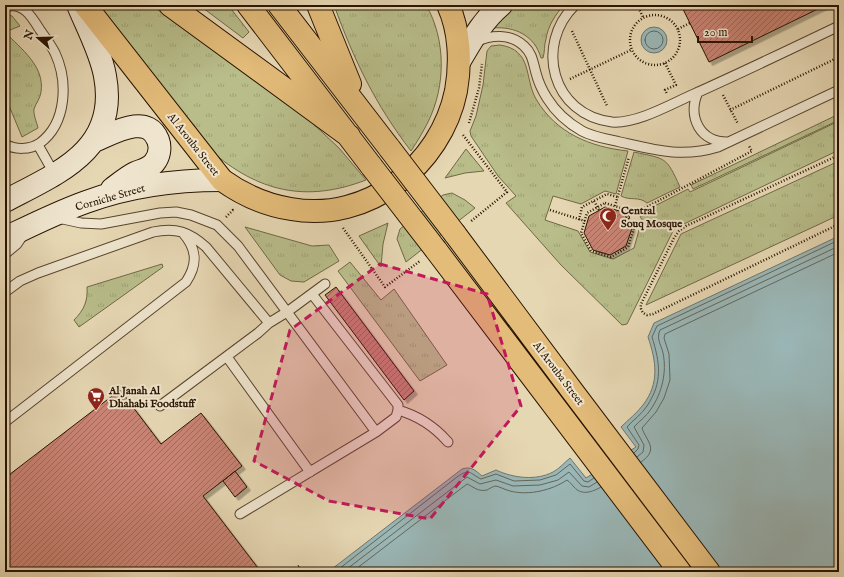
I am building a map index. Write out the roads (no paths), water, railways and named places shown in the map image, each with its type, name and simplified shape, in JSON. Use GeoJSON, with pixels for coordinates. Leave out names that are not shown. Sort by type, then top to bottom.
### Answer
{"type":"FeatureCollection","features":[{"type":"Feature","properties":{"kind":"main road"},"geometry":{"type":"LineString","coordinates":[[5,201],[55,175],[76,161],[94,142],[101,128],[105,114],[107,87],[102,64],[78,5]]}},
{"type":"Feature","properties":{"kind":"main road","name":"Al Arouba Street"},"geometry":{"type":"LineString","coordinates":[[85,5],[222,180],[238,191],[274,206],[292,210],[312,211],[331,210],[350,206],[368,200],[386,191],[402,180],[416,167],[432,148],[448,119],[454,101],[464,54],[458,44],[455,25],[448,5]]}},
{"type":"Feature","properties":{"kind":"main road"},"geometry":{"type":"LineString","coordinates":[[170,5],[349,136]]}},
{"type":"Feature","properties":{"kind":"main road"},"geometry":{"type":"LineString","coordinates":[[248,5],[680,572]]}},
{"type":"Feature","properties":{"kind":"main road","name":"Al Arouba Street"},"geometry":{"type":"LineString","coordinates":[[279,5],[710,572]]}},
{"type":"Feature","properties":{"kind":"main road"},"geometry":{"type":"LineString","coordinates":[[318,5],[342,68],[365,118]]}},
{"type":"Feature","properties":{"kind":"main road"},"geometry":{"type":"LineString","coordinates":[[464,54],[485,21],[501,5]]}},
{"type":"Feature","properties":{"kind":"main road"},"geometry":{"type":"LineString","coordinates":[[94,142],[135,126],[143,126],[149,129],[155,134],[159,141],[160,149],[154,163],[148,168],[121,182],[104,196]]}},
{"type":"Feature","properties":{"kind":"main road","name":"Corniche Street"},"geometry":{"type":"LineString","coordinates":[[5,238],[50,216],[87,201],[104,196],[164,184],[201,180],[222,180]]}},
{"type":"Feature","properties":{"kind":"lane"},"geometry":{"type":"LineString","coordinates":[[575,5],[560,24],[555,35],[553,65],[559,84],[572,102],[591,116],[612,122],[623,122],[641,118],[839,26]]}},
{"type":"Feature","properties":{"kind":"lane"},"geometry":{"type":"LineString","coordinates":[[5,7],[16,6],[24,9],[30,15],[54,52],[60,68],[63,90],[63,101],[59,117],[51,132],[38,145],[23,149],[5,144]]}},
{"type":"Feature","properties":{"kind":"lane"},"geometry":{"type":"LineString","coordinates":[[464,54],[482,39],[496,36],[510,38],[523,45],[532,56],[542,89],[553,106],[572,124],[594,136],[665,152],[692,153],[705,151],[730,142],[839,90]]}},
{"type":"Feature","properties":{"kind":"lane"},"geometry":{"type":"LineString","coordinates":[[698,92],[695,99],[693,113],[698,127],[709,138],[723,142],[730,142]]}},
{"type":"Feature","properties":{"kind":"lane"},"geometry":{"type":"LineString","coordinates":[[38,145],[55,175]]}},
{"type":"Feature","properties":{"kind":"lane"},"geometry":{"type":"LineString","coordinates":[[50,216],[81,223],[101,224],[160,213],[176,212],[191,214],[217,225],[238,246],[376,432]]}},
{"type":"Feature","properties":{"kind":"lane"},"geometry":{"type":"LineString","coordinates":[[5,254],[17,244],[25,229]]}},
{"type":"Feature","properties":{"kind":"lane"},"geometry":{"type":"LineString","coordinates":[[5,292],[29,276],[153,232],[173,230],[195,238],[206,248],[269,323]]}},
{"type":"Feature","properties":{"kind":"lane"},"geometry":{"type":"LineString","coordinates":[[5,422],[186,282],[191,274],[194,257],[189,240],[182,232]]}},
{"type":"Feature","properties":{"kind":"lane"},"geometry":{"type":"LineString","coordinates":[[160,406],[258,334],[269,323],[287,312],[325,284]]}},
{"type":"Feature","properties":{"kind":"lane"},"geometry":{"type":"LineString","coordinates":[[240,514],[376,432],[396,417],[398,405],[312,294]]}},
{"type":"Feature","properties":{"kind":"lane"},"geometry":{"type":"LineString","coordinates":[[227,357],[310,472]]}},
{"type":"Feature","properties":{"kind":"lane"},"geometry":{"type":"LineString","coordinates":[[398,410],[421,418],[436,429],[448,442]]}},
{"type":"Feature","properties":{"kind":"water"},"geometry":{"type":"Polygon","coordinates":[[[654,27],[663,31],[667,40],[663,49],[654,53],[645,49],[641,40],[645,31],[654,27]]]}},
{"type":"Feature","properties":{"kind":"water"},"geometry":{"type":"Polygon","coordinates":[[[839,236],[839,572],[328,572],[462,469],[470,468],[482,476],[496,470],[517,477],[539,477],[553,472],[570,458],[586,478],[636,447],[621,427],[641,408],[652,388],[655,372],[653,355],[648,337],[654,323],[839,236]]]}},
{"type":"Feature","properties":{"kind":"place","name":"Central Souq Mosque"},"geometry":{"type":"Point","coordinates":[608,231]}},
{"type":"Feature","properties":{"kind":"place","name":"Al Janah Al Dhahabi Foodstuff"},"geometry":{"type":"Point","coordinates":[96,411]}}]}
